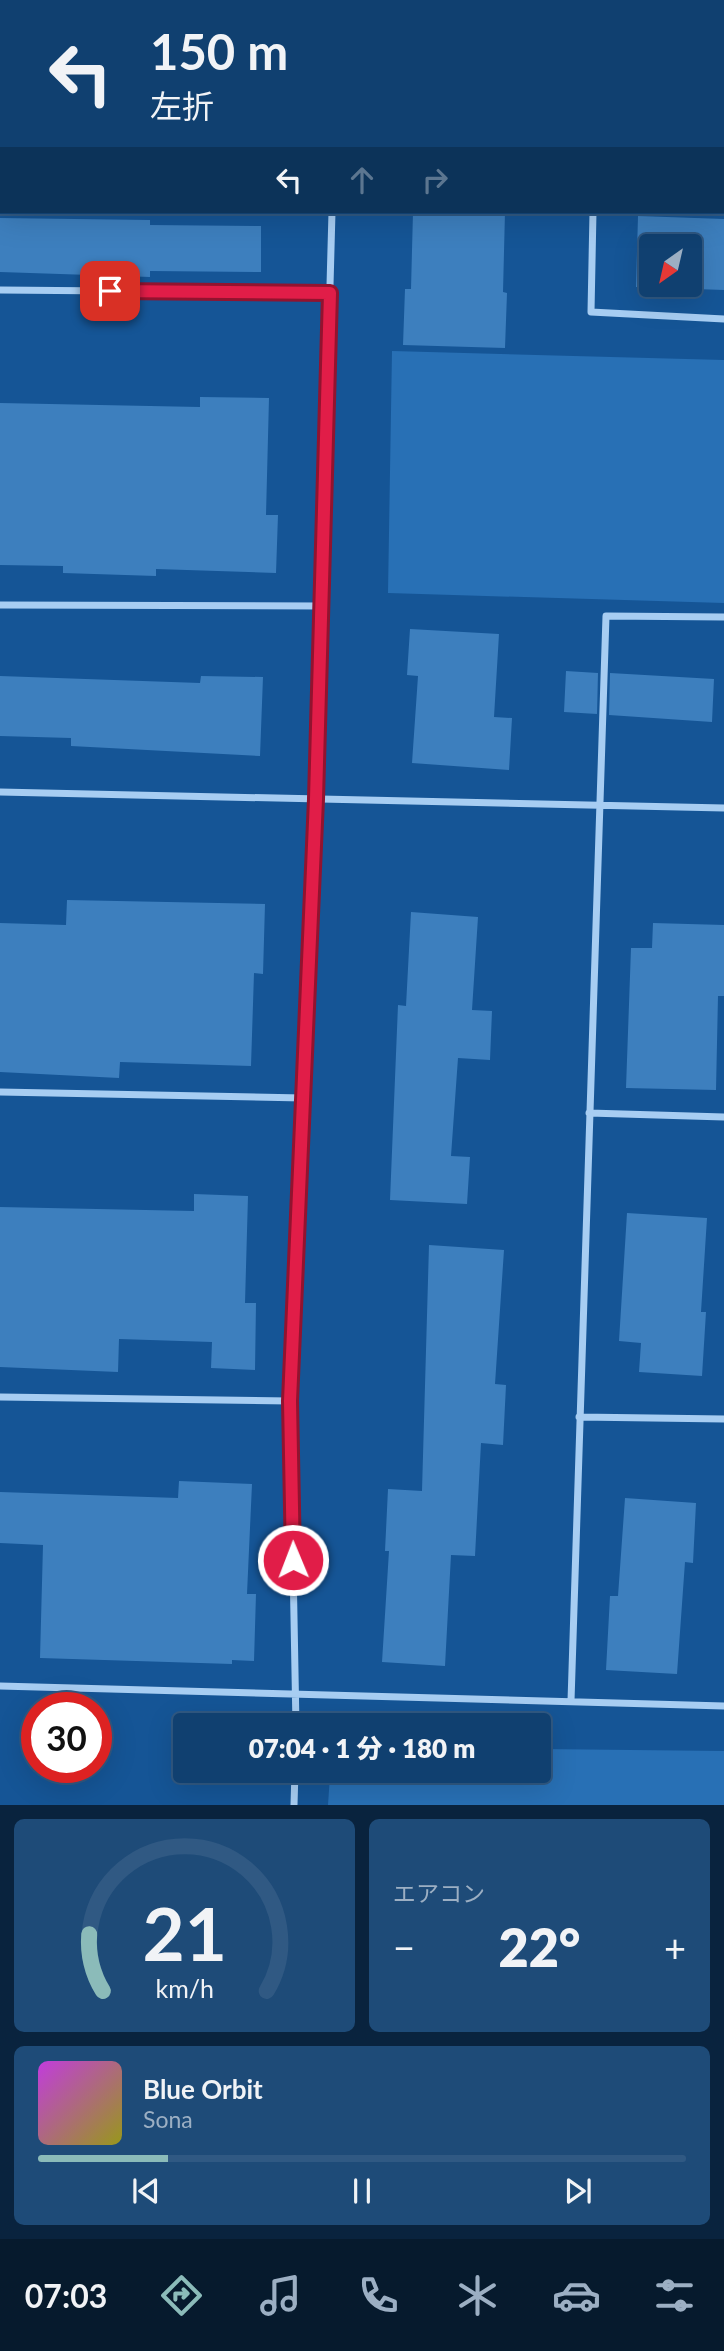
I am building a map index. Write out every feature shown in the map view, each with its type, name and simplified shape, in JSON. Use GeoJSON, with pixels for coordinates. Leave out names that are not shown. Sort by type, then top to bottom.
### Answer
{"type":"FeatureCollection","features":[{"type":"Feature","properties":{"kind":"street"},"geometry":{"type":"LineString","coordinates":[[296,1713],[290,1401],[316,799],[332,214]]}},
{"type":"Feature","properties":{"kind":"street"},"geometry":{"type":"LineString","coordinates":[[593,214],[591,312],[724,319]]}},
{"type":"Feature","properties":{"kind":"street"},"geometry":{"type":"LineString","coordinates":[[0,289],[330,293]]}},
{"type":"Feature","properties":{"kind":"street"},"geometry":{"type":"LineString","coordinates":[[0,605],[322,607]]}},
{"type":"Feature","properties":{"kind":"street"},"geometry":{"type":"LineString","coordinates":[[570,1701],[606,616],[724,617]]}},
{"type":"Feature","properties":{"kind":"street"},"geometry":{"type":"LineString","coordinates":[[0,792],[724,808]]}},
{"type":"Feature","properties":{"kind":"street"},"geometry":{"type":"LineString","coordinates":[[0,1092],[303,1098]]}},
{"type":"Feature","properties":{"kind":"street"},"geometry":{"type":"LineString","coordinates":[[589,1114],[724,1117]]}},
{"type":"Feature","properties":{"kind":"street"},"geometry":{"type":"LineString","coordinates":[[0,1397],[290,1401]]}},
{"type":"Feature","properties":{"kind":"street"},"geometry":{"type":"LineString","coordinates":[[579,1417],[724,1419]]}},
{"type":"Feature","properties":{"kind":"street"},"geometry":{"type":"LineString","coordinates":[[0,1686],[297,1692],[724,1706]]}},
{"type":"Feature","properties":{"kind":"street"},"geometry":{"type":"LineString","coordinates":[[295,1783],[295,1805]]}},
{"type":"Feature","properties":{"kind":"shaded area"},"geometry":{"type":"Polygon","coordinates":[[[392,351],[724,360],[724,603],[388,593],[392,351]]]}},
{"type":"Feature","properties":{"kind":"shaded area"},"geometry":{"type":"Polygon","coordinates":[[[551,1749],[724,1751],[724,1805],[328,1805],[329,1783],[551,1783],[551,1749]]]}},
{"type":"Feature","properties":{"kind":"building"},"geometry":{"type":"Polygon","coordinates":[[[413,214],[505,214],[505,348],[403,345],[405,289],[411,289],[413,214]]]}},
{"type":"Feature","properties":{"kind":"building"},"geometry":{"type":"Polygon","coordinates":[[[638,216],[724,219],[724,290],[702,289],[702,234],[639,234],[639,287],[636,287],[638,216]]]}},
{"type":"Feature","properties":{"kind":"building"},"geometry":{"type":"Polygon","coordinates":[[[0,218],[150,220],[150,225],[261,226],[261,272],[150,271],[150,277],[0,272],[0,218]]]}},
{"type":"Feature","properties":{"kind":"building"},"geometry":{"type":"Polygon","coordinates":[[[200,397],[269,398],[266,515],[278,515],[276,573],[156,569],[156,576],[63,573],[63,566],[0,565],[0,403],[200,407],[200,397]]]}},
{"type":"Feature","properties":{"kind":"building"},"geometry":{"type":"Polygon","coordinates":[[[410,629],[499,634],[494,717],[512,718],[509,770],[412,763],[418,676],[407,675],[410,629]]]}},
{"type":"Feature","properties":{"kind":"building"},"geometry":{"type":"Polygon","coordinates":[[[566,671],[598,673],[597,714],[564,712],[566,671]]]}},
{"type":"Feature","properties":{"kind":"building"},"geometry":{"type":"Polygon","coordinates":[[[610,673],[714,679],[712,722],[609,715],[610,673]]]}},
{"type":"Feature","properties":{"kind":"building"},"geometry":{"type":"Polygon","coordinates":[[[0,676],[200,683],[201,676],[263,677],[260,756],[71,746],[71,738],[0,736],[0,676]]]}},
{"type":"Feature","properties":{"kind":"building"},"geometry":{"type":"Polygon","coordinates":[[[67,900],[265,904],[263,974],[254,973],[251,1066],[120,1062],[119,1078],[0,1072],[0,923],[66,925],[67,900]]]}},
{"type":"Feature","properties":{"kind":"building"},"geometry":{"type":"Polygon","coordinates":[[[411,912],[478,917],[472,1010],[492,1011],[490,1060],[458,1058],[451,1156],[470,1157],[467,1204],[390,1200],[398,1005],[406,1006],[411,912]]]}},
{"type":"Feature","properties":{"kind":"building"},"geometry":{"type":"Polygon","coordinates":[[[653,923],[724,925],[724,996],[718,996],[716,1090],[626,1088],[631,948],[652,948],[653,923]]]}},
{"type":"Feature","properties":{"kind":"building"},"geometry":{"type":"Polygon","coordinates":[[[194,1194],[248,1196],[245,1303],[256,1303],[255,1370],[211,1368],[212,1342],[119,1339],[118,1372],[0,1367],[0,1207],[194,1211],[194,1194]]]}},
{"type":"Feature","properties":{"kind":"building"},"geometry":{"type":"Polygon","coordinates":[[[627,1213],[707,1218],[701,1312],[706,1312],[702,1376],[639,1372],[641,1343],[619,1341],[627,1213]]]}},
{"type":"Feature","properties":{"kind":"building"},"geometry":{"type":"Polygon","coordinates":[[[429,1245],[504,1250],[495,1384],[506,1385],[503,1445],[481,1443],[475,1556],[451,1555],[445,1666],[382,1662],[389,1551],[385,1551],[388,1489],[422,1491],[429,1245]]]}},
{"type":"Feature","properties":{"kind":"building"},"geometry":{"type":"Polygon","coordinates":[[[179,1481],[252,1484],[247,1594],[256,1594],[254,1661],[232,1660],[232,1664],[40,1658],[43,1545],[0,1543],[0,1492],[178,1498],[179,1481]]]}},
{"type":"Feature","properties":{"kind":"building"},"geometry":{"type":"Polygon","coordinates":[[[625,1498],[696,1503],[693,1563],[685,1562],[677,1674],[606,1670],[610,1596],[618,1596],[625,1498]]]}},
{"type":"Feature","properties":{"kind":"route"},"geometry":{"type":"LineString","coordinates":[[110,291],[330,293],[316,799],[290,1401],[293,1560]]}}]}
